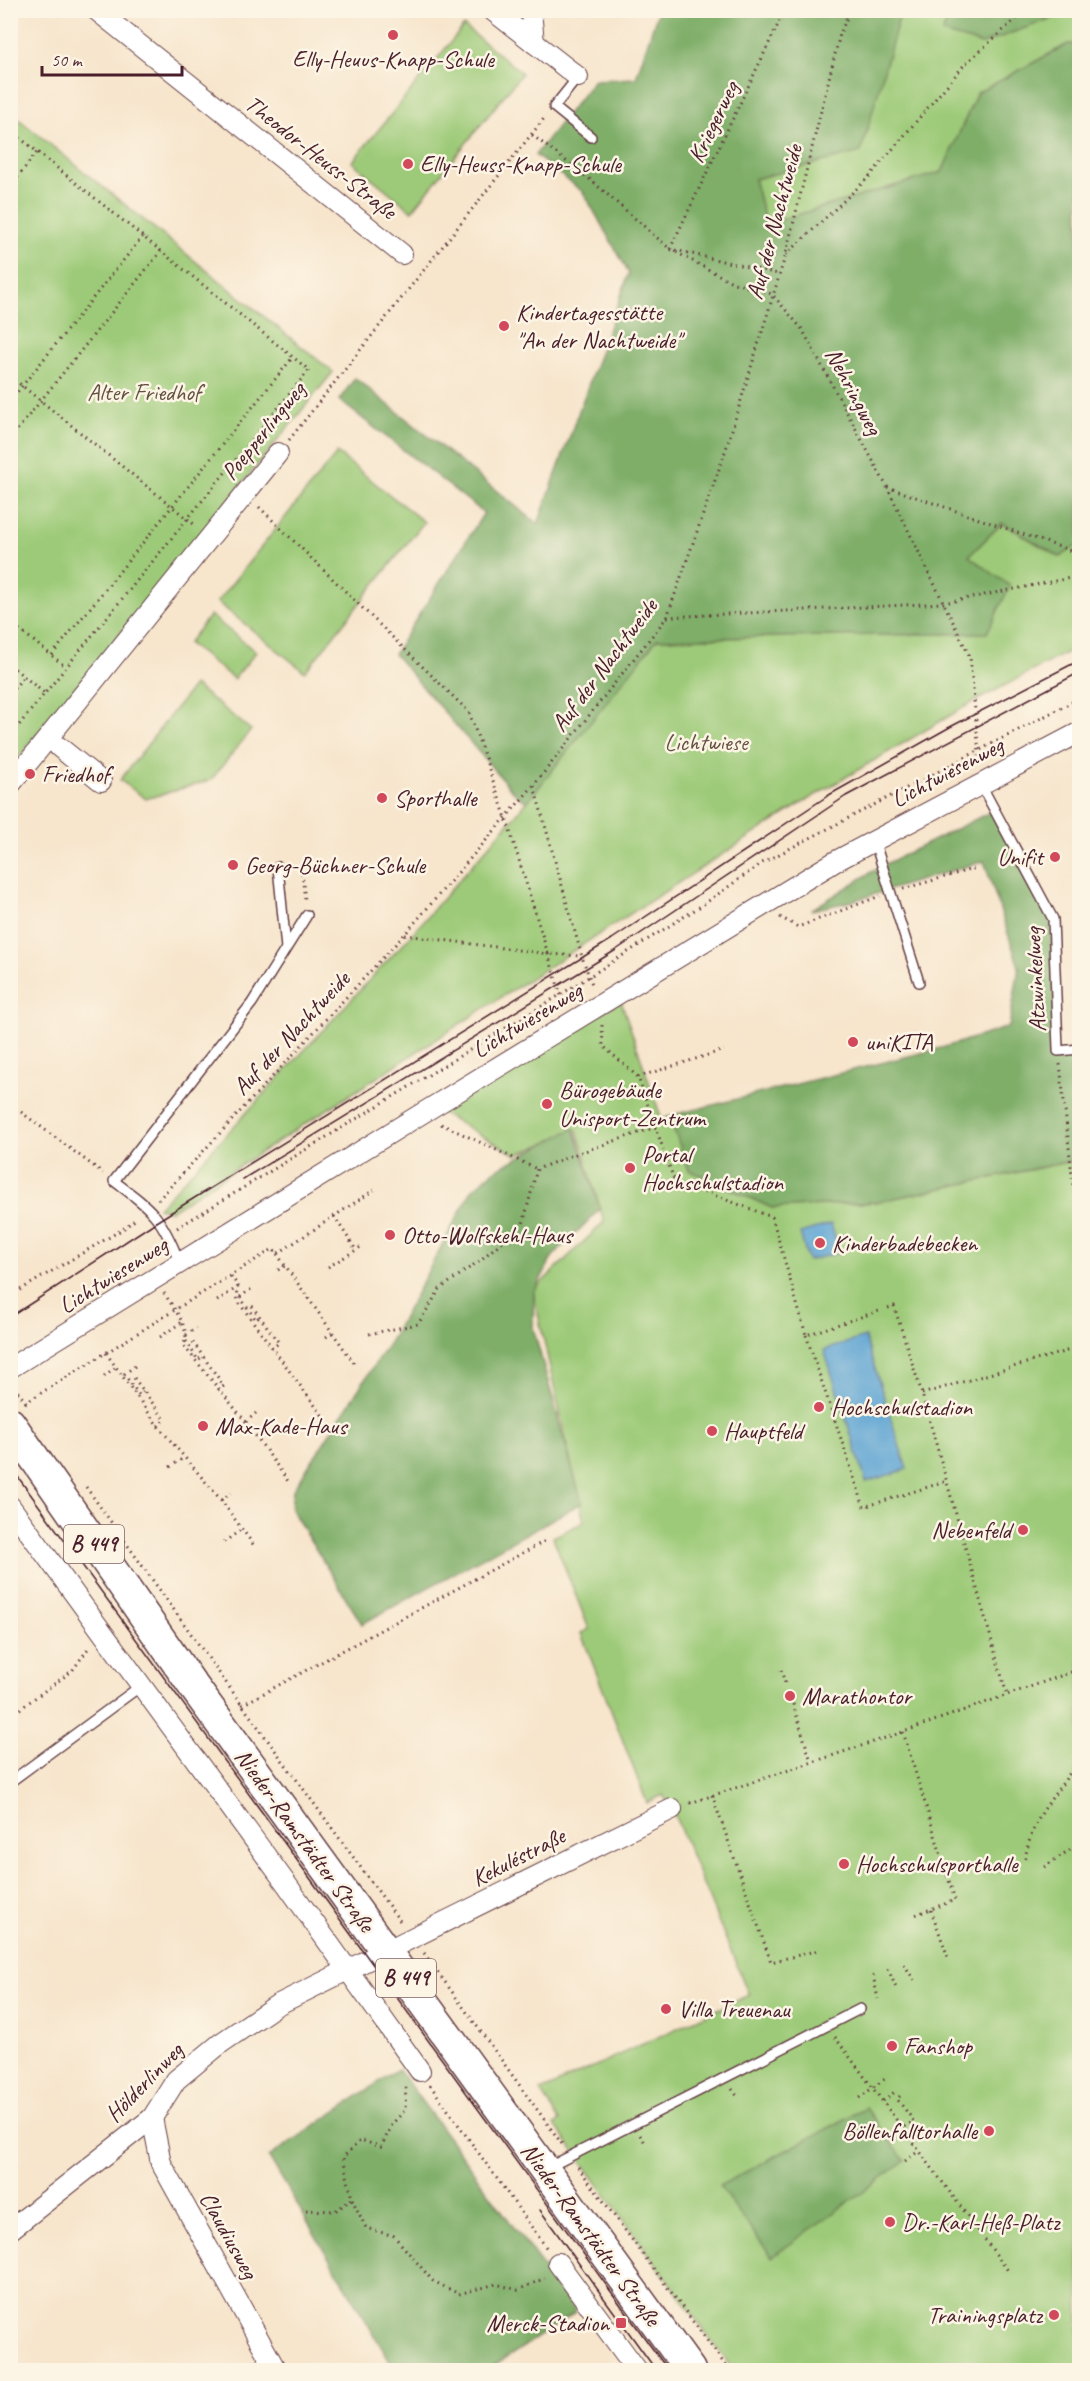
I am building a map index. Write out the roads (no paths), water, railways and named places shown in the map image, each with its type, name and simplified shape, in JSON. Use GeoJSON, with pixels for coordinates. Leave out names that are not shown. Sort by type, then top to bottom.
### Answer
{"type":"FeatureCollection","features":[{"type":"Feature","properties":{"kind":"main road","name":"Nieder-Ramstädter Straße"},"geometry":{"type":"LineString","coordinates":[[23,1412],[191,1683],[690,2370]]}},
{"type":"Feature","properties":{"kind":"street","name":"Theodor-Heuss-Straße"},"geometry":{"type":"LineString","coordinates":[[96,10],[402,254]]}},
{"type":"Feature","properties":{"kind":"street"},"geometry":{"type":"LineString","coordinates":[[492,10],[578,77]]}},
{"type":"Feature","properties":{"kind":"street"},"geometry":{"type":"LineString","coordinates":[[531,10],[534,44]]}},
{"type":"Feature","properties":{"kind":"street","name":"Poepperlingweg"},"geometry":{"type":"LineString","coordinates":[[10,785],[53,743],[78,707],[278,453]]}},
{"type":"Feature","properties":{"kind":"street","name":"Lichtwiesenweg"},"geometry":{"type":"LineString","coordinates":[[10,1368],[420,1114],[874,840],[1080,732]]}},
{"type":"Feature","properties":{"kind":"street"},"geometry":{"type":"LineString","coordinates":[[53,743],[101,781]]}},
{"type":"Feature","properties":{"kind":"street","name":"Nieder-Ramstädter Straße"},"geometry":{"type":"LineString","coordinates":[[10,1506],[349,1970],[420,2071]]}},
{"type":"Feature","properties":{"kind":"street","name":"Kekuléstraße"},"geometry":{"type":"LineString","coordinates":[[386,1952],[672,1809]]}},
{"type":"Feature","properties":{"kind":"street","name":"Hölderlinweg"},"geometry":{"type":"LineString","coordinates":[[10,2230],[152,2118],[176,2080],[221,2043],[277,2005],[386,1952]]}},
{"type":"Feature","properties":{"kind":"street","name":"Claudiusweg"},"geometry":{"type":"LineString","coordinates":[[152,2118],[161,2163],[276,2370]]}},
{"type":"Feature","properties":{"kind":"street","name":"Nieder-Ramstädter Straße"},"geometry":{"type":"LineString","coordinates":[[558,2263],[637,2370]]}},
{"type":"Feature","properties":{"kind":"lane"},"geometry":{"type":"LineString","coordinates":[[578,77],[554,106],[591,137]]}},
{"type":"Feature","properties":{"kind":"lane","name":"Atzwinkelweg"},"geometry":{"type":"LineString","coordinates":[[980,783],[1053,919],[1058,1049],[1080,1049]]}},
{"type":"Feature","properties":{"kind":"lane"},"geometry":{"type":"LineString","coordinates":[[874,840],[919,982]]}},
{"type":"Feature","properties":{"kind":"lane"},"geometry":{"type":"LineString","coordinates":[[278,867],[286,948]]}},
{"type":"Feature","properties":{"kind":"lane"},"geometry":{"type":"LineString","coordinates":[[180,1264],[168,1234],[150,1208],[114,1181],[252,1003],[307,915]]}},
{"type":"Feature","properties":{"kind":"lane"},"geometry":{"type":"LineString","coordinates":[[10,1782],[142,1685]]}},
{"type":"Feature","properties":{"kind":"lane"},"geometry":{"type":"LineString","coordinates":[[544,2169],[860,2009]]}},
{"type":"Feature","properties":{"kind":"water","name":"Kinderbadebecken"},"geometry":{"type":"Polygon","coordinates":[[[831,1224],[840,1252],[808,1261],[800,1233],[831,1224]]]}},
{"type":"Feature","properties":{"kind":"water"},"geometry":{"type":"Polygon","coordinates":[[[865,1337],[907,1469],[866,1482],[824,1350],[865,1337]]]}},
{"type":"Feature","properties":{"kind":"tram line"},"geometry":{"type":"LineString","coordinates":[[10,1317],[159,1220],[612,939],[829,795],[950,727],[1080,660]]}},
{"type":"Feature","properties":{"kind":"tram line"},"geometry":{"type":"LineString","coordinates":[[243,1179],[616,950],[846,796],[1080,672]]}},
{"type":"Feature","properties":{"kind":"tram line"},"geometry":{"type":"LineString","coordinates":[[10,1466],[668,2370]]}},
{"type":"Feature","properties":{"kind":"tram line"},"geometry":{"type":"LineString","coordinates":[[540,2210],[656,2370]]}},
{"type":"Feature","properties":{"kind":"place","name":"Elly-Heuus-Knapp-Schule"},"geometry":{"type":"Point","coordinates":[393,35]}},
{"type":"Feature","properties":{"kind":"place","name":"Elly-Heuss-Knapp-Schule"},"geometry":{"type":"Point","coordinates":[408,164]}},
{"type":"Feature","properties":{"kind":"place","name":"Kindertagesstätte \"An der Nachtweide\""},"geometry":{"type":"Point","coordinates":[504,326]}},
{"type":"Feature","properties":{"kind":"place","name":"Friedhof"},"geometry":{"type":"Point","coordinates":[30,774]}},
{"type":"Feature","properties":{"kind":"place","name":"Sporthalle"},"geometry":{"type":"Point","coordinates":[382,798]}},
{"type":"Feature","properties":{"kind":"place","name":"Unifit"},"geometry":{"type":"Point","coordinates":[1055,857]}},
{"type":"Feature","properties":{"kind":"place","name":"Georg-Büchner-Schule"},"geometry":{"type":"Point","coordinates":[233,865]}},
{"type":"Feature","properties":{"kind":"place","name":"uniKITA"},"geometry":{"type":"Point","coordinates":[853,1042]}},
{"type":"Feature","properties":{"kind":"place","name":"Bürogebäude Unisport-Zentrum"},"geometry":{"type":"Point","coordinates":[547,1104]}},
{"type":"Feature","properties":{"kind":"place","name":"Portal Hochschulstadion"},"geometry":{"type":"Point","coordinates":[630,1168]}},
{"type":"Feature","properties":{"kind":"place","name":"Otto-Wolfskehl-Haus"},"geometry":{"type":"Point","coordinates":[390,1235]}},
{"type":"Feature","properties":{"kind":"place","name":"Kinderbadebecken"},"geometry":{"type":"Point","coordinates":[820,1243]}},
{"type":"Feature","properties":{"kind":"place","name":"Hochschulstadion"},"geometry":{"type":"Point","coordinates":[819,1407]}},
{"type":"Feature","properties":{"kind":"place","name":"Max-Kade-Haus"},"geometry":{"type":"Point","coordinates":[203,1426]}},
{"type":"Feature","properties":{"kind":"place","name":"Hauptfeld"},"geometry":{"type":"Point","coordinates":[712,1431]}},
{"type":"Feature","properties":{"kind":"place","name":"Nebenfeld"},"geometry":{"type":"Point","coordinates":[1023,1530]}},
{"type":"Feature","properties":{"kind":"place","name":"Marathontor"},"geometry":{"type":"Point","coordinates":[790,1696]}},
{"type":"Feature","properties":{"kind":"place","name":"Hochschulsporthalle"},"geometry":{"type":"Point","coordinates":[844,1864]}},
{"type":"Feature","properties":{"kind":"place","name":"Villa Treuenau"},"geometry":{"type":"Point","coordinates":[666,2009]}},
{"type":"Feature","properties":{"kind":"place","name":"Fanshop"},"geometry":{"type":"Point","coordinates":[892,2046]}},
{"type":"Feature","properties":{"kind":"place","name":"Böllenfalltorhalle"},"geometry":{"type":"Point","coordinates":[989,2131]}},
{"type":"Feature","properties":{"kind":"place","name":"Dr.-Karl-Heß-Platz"},"geometry":{"type":"Point","coordinates":[890,2222]}},
{"type":"Feature","properties":{"kind":"place","name":"Trainingsplatz"},"geometry":{"type":"Point","coordinates":[1054,2315]}},
{"type":"Feature","properties":{"kind":"place","name":"Merck-Stadion"},"geometry":{"type":"Point","coordinates":[621,2323]}},
{"type":"Feature","properties":{"kind":"park label","name":"Alter Friedhof"},"geometry":{"type":"Point","coordinates":[144,392]}},
{"type":"Feature","properties":{"kind":"park label","name":"Lichtwiese"},"geometry":{"type":"Point","coordinates":[706,742]}}]}
